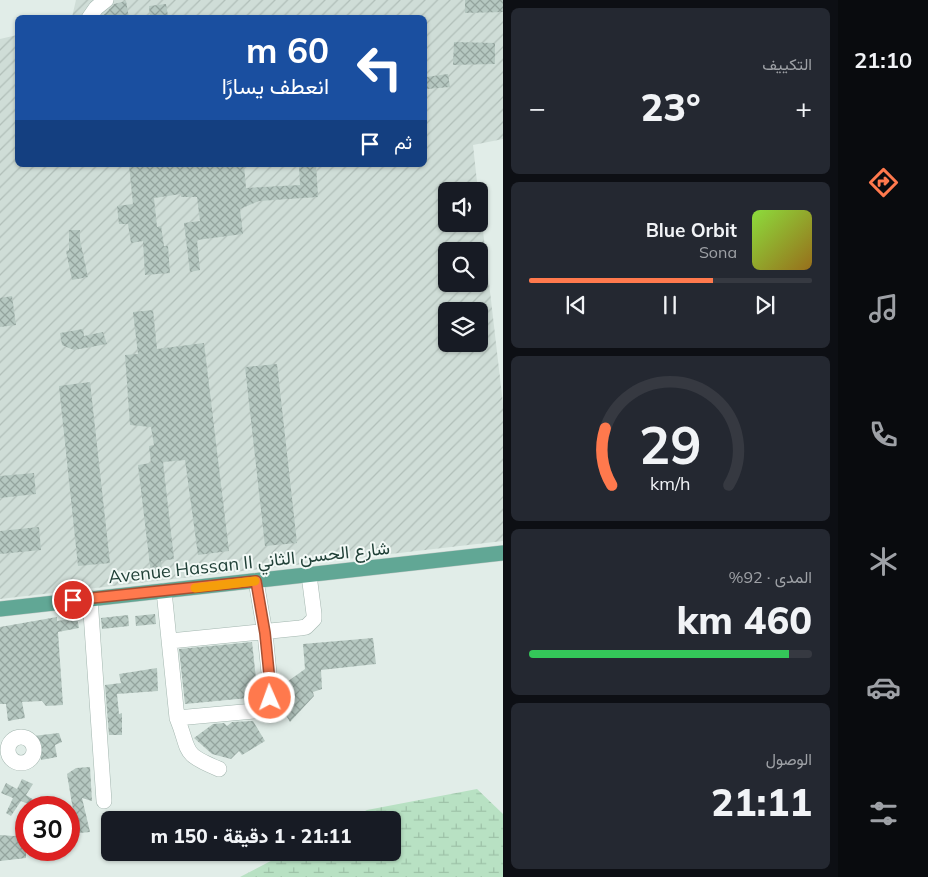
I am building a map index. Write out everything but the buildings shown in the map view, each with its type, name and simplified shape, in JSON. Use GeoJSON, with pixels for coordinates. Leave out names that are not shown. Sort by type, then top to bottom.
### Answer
{"type":"FeatureCollection","features":[{"type":"Feature","properties":{"kind":"main road","name":"Avenue Hassan II شارع الحسن الثاني"},"geometry":{"type":"LineString","coordinates":[[0,609],[503,553]]}},
{"type":"Feature","properties":{"kind":"street"},"geometry":{"type":"LineString","coordinates":[[91,15],[106,0]]}},
{"type":"Feature","properties":{"kind":"street"},"geometry":{"type":"LineString","coordinates":[[170,641],[265,633],[306,627],[314,619],[309,575]]}},
{"type":"Feature","properties":{"kind":"street"},"geometry":{"type":"LineString","coordinates":[[177,718],[254,711],[264,708],[268,704],[271,693],[265,633],[256,581]]}},
{"type":"Feature","properties":{"kind":"street"},"geometry":{"type":"LineString","coordinates":[[164,591],[177,718],[188,752],[194,758],[219,769]]}},
{"type":"Feature","properties":{"kind":"street"},"geometry":{"type":"LineString","coordinates":[[90,598],[104,801]]}},
{"type":"Feature","properties":{"kind":"shaded area"},"geometry":{"type":"Polygon","coordinates":[[[76,0],[503,0],[503,139],[473,145],[477,182],[438,182],[438,232],[483,232],[484,242],[438,242],[438,292],[488,292],[488,274],[503,404],[503,541],[0,599],[0,39],[15,35],[15,167],[427,167],[427,15],[72,15],[76,0]]]}},
{"type":"Feature","properties":{"kind":"green space"},"geometry":{"type":"Polygon","coordinates":[[[477,789],[503,814],[503,877],[240,877],[271,861],[401,861],[401,811],[365,811],[477,789]]]}},
{"type":"Feature","properties":{"kind":"slow traffic"},"geometry":{"type":"LineString","coordinates":[[195,588],[255,581]]}},
{"type":"Feature","properties":{"kind":"route"},"geometry":{"type":"LineString","coordinates":[[73,600],[256,581],[265,633],[270,698]]}}]}
